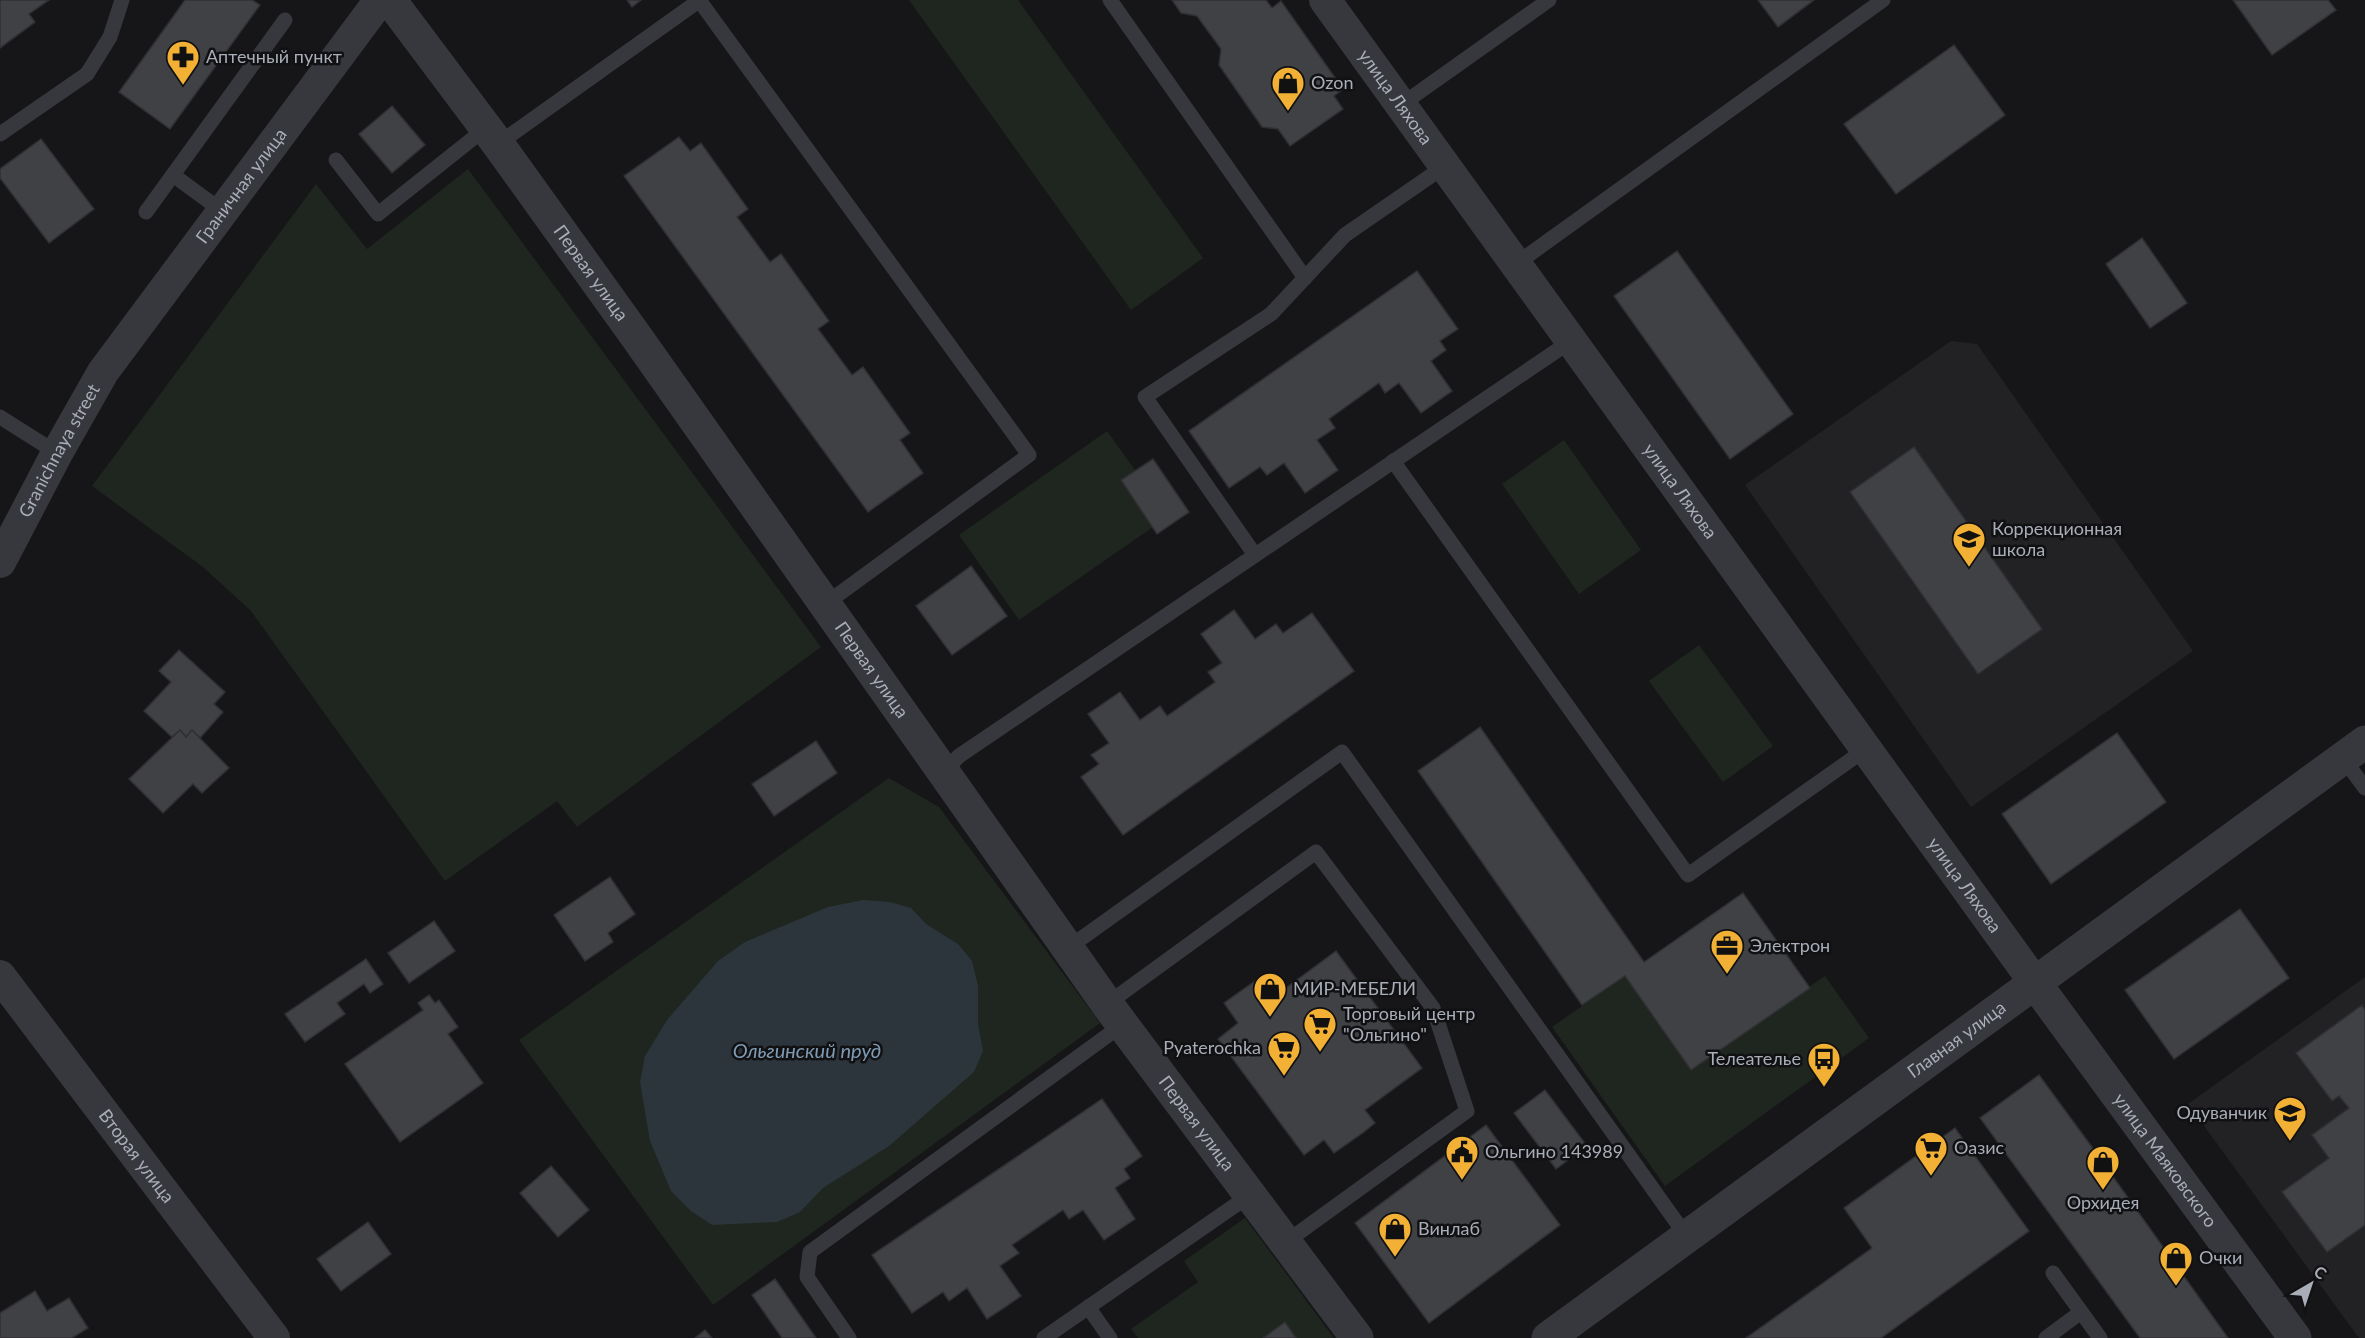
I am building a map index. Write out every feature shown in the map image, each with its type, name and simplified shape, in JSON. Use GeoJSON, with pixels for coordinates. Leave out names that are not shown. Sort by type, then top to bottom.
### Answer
{"type":"FeatureCollection","features":[{"type":"Feature","properties":{"kind":"street","name":"Граничная улица"},"geometry":{"type":"LineString","coordinates":[[103,372],[380,0]]}},
{"type":"Feature","properties":{"kind":"street","name":"Первая улица"},"geometry":{"type":"LineString","coordinates":[[390,0],[492,136],[1115,1015],[1358,1338]]}},
{"type":"Feature","properties":{"kind":"street","name":"улица Ляхова"},"geometry":{"type":"LineString","coordinates":[[1325,0],[2035,983]]}},
{"type":"Feature","properties":{"kind":"street","name":"Granichnaya street"},"geometry":{"type":"LineString","coordinates":[[0,562],[57,453],[103,372]]}},
{"type":"Feature","properties":{"kind":"street","name":"Главная улица"},"geometry":{"type":"LineString","coordinates":[[1548,1338],[2354,750]]}},
{"type":"Feature","properties":{"kind":"street","name":"Вторая улица"},"geometry":{"type":"LineString","coordinates":[[0,976],[274,1338]]}},
{"type":"Feature","properties":{"kind":"street","name":"улица Маяковского"},"geometry":{"type":"LineString","coordinates":[[2035,983],[2295,1338]]}},
{"type":"Feature","properties":{"kind":"lane"},"geometry":{"type":"LineString","coordinates":[[0,134],[87,74],[110,37],[122,0]]}},
{"type":"Feature","properties":{"kind":"lane"},"geometry":{"type":"LineString","coordinates":[[336,160],[378,214],[699,0],[1029,455],[824,605]]}},
{"type":"Feature","properties":{"kind":"lane"},"geometry":{"type":"LineString","coordinates":[[1110,0],[1305,278]]}},
{"type":"Feature","properties":{"kind":"lane"},"geometry":{"type":"LineString","coordinates":[[1401,105],[1549,0]]}},
{"type":"Feature","properties":{"kind":"lane"},"geometry":{"type":"LineString","coordinates":[[1516,264],[1883,0]]}},
{"type":"Feature","properties":{"kind":"lane"},"geometry":{"type":"LineString","coordinates":[[146,212],[285,20]]}},
{"type":"Feature","properties":{"kind":"lane"},"geometry":{"type":"LineString","coordinates":[[1255,555],[1145,397],[1271,314],[1345,235],[1445,166]]}},
{"type":"Feature","properties":{"kind":"lane"},"geometry":{"type":"LineString","coordinates":[[173,175],[222,212]]}},
{"type":"Feature","properties":{"kind":"lane"},"geometry":{"type":"LineString","coordinates":[[944,773],[959,756],[1571,341]]}},
{"type":"Feature","properties":{"kind":"lane"},"geometry":{"type":"LineString","coordinates":[[0,417],[57,453]]}},
{"type":"Feature","properties":{"kind":"lane"},"geometry":{"type":"LineString","coordinates":[[1393,461],[1688,875],[1866,749]]}},
{"type":"Feature","properties":{"kind":"lane"},"geometry":{"type":"LineString","coordinates":[[2354,750],[2365,788]]}},
{"type":"Feature","properties":{"kind":"lane"},"geometry":{"type":"LineString","coordinates":[[1068,948],[1342,752],[1687,1237]]}},
{"type":"Feature","properties":{"kind":"lane"},"geometry":{"type":"LineString","coordinates":[[849,1338],[807,1277],[810,1252],[1115,1015],[1316,852],[1433,1008],[1467,1111],[1286,1242]]}},
{"type":"Feature","properties":{"kind":"lane"},"geometry":{"type":"LineString","coordinates":[[1044,1338],[1250,1195]]}},
{"type":"Feature","properties":{"kind":"lane"},"geometry":{"type":"LineString","coordinates":[[2053,1273],[2100,1338]]}},
{"type":"Feature","properties":{"kind":"lane"},"geometry":{"type":"LineString","coordinates":[[1088,1307],[1110,1338]]}},
{"type":"Feature","properties":{"kind":"lane"},"geometry":{"type":"LineString","coordinates":[[2046,1338],[2082,1312]]}},
{"type":"Feature","properties":{"kind":"shaded area"},"geometry":{"type":"Polygon","coordinates":[[[909,0],[1018,0],[1203,258],[1131,310],[909,0]]]}},
{"type":"Feature","properties":{"kind":"shaded area"},"geometry":{"type":"Polygon","coordinates":[[[468,169],[821,647],[577,827],[557,801],[445,881],[251,611],[203,567],[92,486],[316,184],[367,249],[468,169]]]}},
{"type":"Feature","properties":{"kind":"shaded area","name":"Коррекционная школа"},"geometry":{"type":"Polygon","coordinates":[[[1951,341],[1977,344],[2193,651],[1971,807],[1745,485],[1951,341]]]}},
{"type":"Feature","properties":{"kind":"shaded area"},"geometry":{"type":"Polygon","coordinates":[[[1107,431],[1135,470],[1121,481],[1153,527],[1019,620],[959,535],[1107,431]]]}},
{"type":"Feature","properties":{"kind":"shaded area"},"geometry":{"type":"Polygon","coordinates":[[[1564,440],[1641,550],[1579,594],[1502,484],[1564,440]]]}},
{"type":"Feature","properties":{"kind":"shaded area"},"geometry":{"type":"Polygon","coordinates":[[[1699,645],[1773,746],[1723,782],[1649,681],[1699,645]]]}},
{"type":"Feature","properties":{"kind":"shaded area"},"geometry":{"type":"Polygon","coordinates":[[[889,778],[939,807],[1100,1023],[713,1305],[519,1040],[889,778]]]}},
{"type":"Feature","properties":{"kind":"shaded area"},"geometry":{"type":"Polygon","coordinates":[[[1743,893],[1809,987],[1825,976],[1869,1038],[1665,1186],[1552,1027],[1743,893]]]}},
{"type":"Feature","properties":{"kind":"shaded area","name":"Одуванчик"},"geometry":{"type":"Polygon","coordinates":[[[2365,977],[2365,1338],[2359,1338],[2188,1104],[2365,977]]]}},
{"type":"Feature","properties":{"kind":"shaded area"},"geometry":{"type":"Polygon","coordinates":[[[1245,1218],[1334,1338],[1138,1338],[1131,1329],[1198,1282],[1184,1261],[1245,1218]]]}},
{"type":"Feature","properties":{"kind":"water","name":"Ольгинский пруд"},"geometry":{"type":"Polygon","coordinates":[[[863,900],[890,902],[911,908],[926,924],[958,944],[972,961],[978,986],[978,1024],[983,1051],[974,1072],[889,1146],[823,1188],[800,1212],[777,1222],[712,1225],[691,1211],[671,1191],[650,1141],[640,1082],[645,1056],[667,1020],[718,961],[745,942],[828,907],[863,900]]]}},
{"type":"Feature","properties":{"kind":"building"},"geometry":{"type":"Polygon","coordinates":[[[0,0],[49,0],[29,14],[35,22],[0,48],[0,0]]]}},
{"type":"Feature","properties":{"kind":"building"},"geometry":{"type":"Polygon","coordinates":[[[185,0],[252,0],[260,5],[170,129],[119,92],[185,0]]]}},
{"type":"Feature","properties":{"kind":"building"},"geometry":{"type":"Polygon","coordinates":[[[627,0],[641,0],[632,7],[627,0]]]}},
{"type":"Feature","properties":{"kind":"building"},"geometry":{"type":"Polygon","coordinates":[[[1172,0],[1266,0],[1272,8],[1281,1],[1343,89],[1334,96],[1343,109],[1290,146],[1278,129],[1262,127],[1219,65],[1221,49],[1197,16],[1181,13],[1172,0]]]}},
{"type":"Feature","properties":{"kind":"building"},"geometry":{"type":"Polygon","coordinates":[[[1758,0],[1814,0],[1778,27],[1758,0]]]}},
{"type":"Feature","properties":{"kind":"building"},"geometry":{"type":"Polygon","coordinates":[[[2233,0],[2328,0],[2336,10],[2272,55],[2233,0]]]}},
{"type":"Feature","properties":{"kind":"building"},"geometry":{"type":"Polygon","coordinates":[[[1954,45],[2005,115],[1896,194],[1844,124],[1954,45]]]}},
{"type":"Feature","properties":{"kind":"building"},"geometry":{"type":"Polygon","coordinates":[[[392,106],[425,145],[392,173],[359,134],[392,106]]]}},
{"type":"Feature","properties":{"kind":"building"},"geometry":{"type":"Polygon","coordinates":[[[679,137],[690,151],[701,143],[748,209],[737,217],[770,262],[781,254],[829,321],[818,329],[852,375],[863,367],[910,433],[900,440],[923,473],[868,512],[624,176],[679,137]]]}},
{"type":"Feature","properties":{"kind":"building"},"geometry":{"type":"Polygon","coordinates":[[[41,139],[94,209],[49,243],[0,178],[0,169],[41,139]]]}},
{"type":"Feature","properties":{"kind":"building"},"geometry":{"type":"Polygon","coordinates":[[[2142,238],[2187,303],[2150,328],[2106,264],[2142,238]]]}},
{"type":"Feature","properties":{"kind":"building"},"geometry":{"type":"Polygon","coordinates":[[[1677,251],[1793,414],[1730,459],[1614,296],[1677,251]]]}},
{"type":"Feature","properties":{"kind":"building"},"geometry":{"type":"Polygon","coordinates":[[[1417,271],[1458,329],[1440,341],[1446,350],[1431,361],[1452,391],[1421,413],[1399,383],[1385,393],[1379,383],[1329,419],[1335,428],[1317,440],[1338,470],[1305,493],[1284,463],[1267,475],[1260,467],[1229,488],[1189,431],[1417,271]]]}},
{"type":"Feature","properties":{"kind":"building"},"geometry":{"type":"Polygon","coordinates":[[[1914,447],[2042,629],[1978,674],[1850,492],[1914,447]]]}},
{"type":"Feature","properties":{"kind":"building"},"geometry":{"type":"Polygon","coordinates":[[[1153,459],[1189,512],[1157,534],[1121,480],[1153,459]]]}},
{"type":"Feature","properties":{"kind":"building"},"geometry":{"type":"Polygon","coordinates":[[[971,566],[1007,616],[952,655],[916,606],[971,566]]]}},
{"type":"Feature","properties":{"kind":"building"},"geometry":{"type":"Polygon","coordinates":[[[1234,610],[1255,639],[1276,624],[1283,633],[1312,613],[1354,671],[1123,835],[1081,777],[1099,764],[1091,755],[1109,743],[1088,714],[1120,692],[1140,720],[1160,706],[1167,716],[1215,682],[1208,672],[1222,663],[1201,634],[1234,610]]]}},
{"type":"Feature","properties":{"kind":"building"},"geometry":{"type":"Polygon","coordinates":[[[179,650],[225,692],[214,704],[223,712],[200,738],[192,730],[186,737],[180,730],[172,737],[144,711],[171,682],[159,671],[179,650]]]}},
{"type":"Feature","properties":{"kind":"building"},"geometry":{"type":"Polygon","coordinates":[[[1480,727],[1644,962],[1743,893],[1810,988],[1691,1070],[1625,976],[1582,1005],[1418,771],[1480,727]]]}},
{"type":"Feature","properties":{"kind":"building"},"geometry":{"type":"Polygon","coordinates":[[[180,730],[186,737],[192,730],[229,768],[202,793],[193,784],[163,813],[129,779],[180,730]]]}},
{"type":"Feature","properties":{"kind":"building"},"geometry":{"type":"Polygon","coordinates":[[[2117,733],[2166,802],[2051,884],[2002,814],[2117,733]]]}},
{"type":"Feature","properties":{"kind":"building"},"geometry":{"type":"Polygon","coordinates":[[[816,741],[837,773],[774,816],[752,784],[816,741]]]}},
{"type":"Feature","properties":{"kind":"building"},"geometry":{"type":"Polygon","coordinates":[[[610,877],[635,914],[608,933],[613,942],[585,961],[554,915],[610,877]]]}},
{"type":"Feature","properties":{"kind":"building"},"geometry":{"type":"Polygon","coordinates":[[[2240,909],[2289,978],[2174,1059],[2125,990],[2240,909]]]}},
{"type":"Feature","properties":{"kind":"building"},"geometry":{"type":"Polygon","coordinates":[[[434,921],[455,951],[409,983],[388,953],[434,921]]]}},
{"type":"Feature","properties":{"kind":"building","name":"Торговый центр \"Ольгино\""},"geometry":{"type":"Polygon","coordinates":[[[1336,951],[1422,1068],[1365,1110],[1375,1123],[1364,1132],[1334,1153],[1324,1140],[1304,1155],[1218,1039],[1238,1023],[1224,1003],[1265,974],[1279,993],[1336,951]]]}},
{"type":"Feature","properties":{"kind":"building"},"geometry":{"type":"Polygon","coordinates":[[[366,959],[383,984],[370,993],[364,984],[337,1003],[345,1014],[305,1042],[285,1014],[366,959]]]}},
{"type":"Feature","properties":{"kind":"building"},"geometry":{"type":"Polygon","coordinates":[[[429,995],[435,1003],[439,1000],[458,1027],[448,1034],[483,1083],[400,1142],[345,1064],[423,1010],[418,1003],[429,995]]]}},
{"type":"Feature","properties":{"kind":"building"},"geometry":{"type":"Polygon","coordinates":[[[2362,1005],[2365,1010],[2365,1225],[2327,1252],[2282,1192],[2329,1158],[2312,1135],[2349,1108],[2339,1096],[2332,1101],[2296,1053],[2362,1005]]]}},
{"type":"Feature","properties":{"kind":"building"},"geometry":{"type":"Polygon","coordinates":[[[2039,1075],[2228,1338],[2140,1338],[1980,1118],[2039,1075]]]}},
{"type":"Feature","properties":{"kind":"building"},"geometry":{"type":"Polygon","coordinates":[[[1545,1090],[1587,1146],[1556,1169],[1514,1113],[1545,1090]]]}},
{"type":"Feature","properties":{"kind":"building"},"geometry":{"type":"Polygon","coordinates":[[[1102,1099],[1142,1156],[1124,1169],[1130,1178],[1115,1188],[1135,1219],[1104,1240],[1083,1210],[1069,1219],[1063,1210],[1012,1245],[1019,1253],[1000,1266],[1021,1296],[1004,1308],[987,1319],[967,1288],[949,1301],[943,1292],[912,1313],[872,1255],[1102,1099]]]}},
{"type":"Feature","properties":{"kind":"building"},"geometry":{"type":"Polygon","coordinates":[[[1486,1125],[1560,1225],[1429,1323],[1355,1223],[1486,1125]]]}},
{"type":"Feature","properties":{"kind":"building"},"geometry":{"type":"Polygon","coordinates":[[[1955,1128],[2029,1231],[1881,1338],[1746,1338],[1872,1248],[1844,1208],[1955,1128]]]}},
{"type":"Feature","properties":{"kind":"building"},"geometry":{"type":"Polygon","coordinates":[[[551,1166],[589,1210],[558,1237],[520,1193],[551,1166]]]}},
{"type":"Feature","properties":{"kind":"building"},"geometry":{"type":"Polygon","coordinates":[[[368,1222],[391,1254],[341,1291],[317,1259],[368,1222]]]}},
{"type":"Feature","properties":{"kind":"building"},"geometry":{"type":"Polygon","coordinates":[[[775,1279],[816,1338],[782,1338],[752,1295],[775,1279]]]}},
{"type":"Feature","properties":{"kind":"building"},"geometry":{"type":"Polygon","coordinates":[[[35,1291],[47,1311],[69,1298],[88,1328],[72,1338],[0,1338],[0,1313],[35,1291]]]}},
{"type":"Feature","properties":{"kind":"building"},"geometry":{"type":"Polygon","coordinates":[[[1285,1322],[1296,1338],[1263,1338],[1285,1322]]]}},
{"type":"Feature","properties":{"kind":"building"},"geometry":{"type":"Polygon","coordinates":[[[705,1330],[712,1338],[695,1338],[705,1330]]]}},
{"type":"Feature","properties":{"kind":"place","name":"Аптечный пункт"},"geometry":{"type":"Point","coordinates":[183,86]}},
{"type":"Feature","properties":{"kind":"place","name":"Ozon"},"geometry":{"type":"Point","coordinates":[1288,112]}},
{"type":"Feature","properties":{"kind":"place","name":"Коррекционная школа"},"geometry":{"type":"Point","coordinates":[1969,568]}},
{"type":"Feature","properties":{"kind":"place","name":"Электрон"},"geometry":{"type":"Point","coordinates":[1727,975]}},
{"type":"Feature","properties":{"kind":"place","name":"МИР-МЕБЕЛИ"},"geometry":{"type":"Point","coordinates":[1270,1018]}},
{"type":"Feature","properties":{"kind":"place","name":"Торговый центр \"Ольгино\""},"geometry":{"type":"Point","coordinates":[1320,1053]}},
{"type":"Feature","properties":{"kind":"place","name":"Pyaterochka"},"geometry":{"type":"Point","coordinates":[1284,1077]}},
{"type":"Feature","properties":{"kind":"place","name":"Телеателье"},"geometry":{"type":"Point","coordinates":[1824,1088]}},
{"type":"Feature","properties":{"kind":"place","name":"Одуванчик"},"geometry":{"type":"Point","coordinates":[2290,1142]}},
{"type":"Feature","properties":{"kind":"place","name":"Оазис"},"geometry":{"type":"Point","coordinates":[1931,1177]}},
{"type":"Feature","properties":{"kind":"place","name":"Ольгино 143989"},"geometry":{"type":"Point","coordinates":[1462,1181]}},
{"type":"Feature","properties":{"kind":"place","name":"Орхидея"},"geometry":{"type":"Point","coordinates":[2103,1191]}},
{"type":"Feature","properties":{"kind":"place","name":"Винлаб"},"geometry":{"type":"Point","coordinates":[1395,1258]}},
{"type":"Feature","properties":{"kind":"place","name":"Очки"},"geometry":{"type":"Point","coordinates":[2176,1287]}}]}
